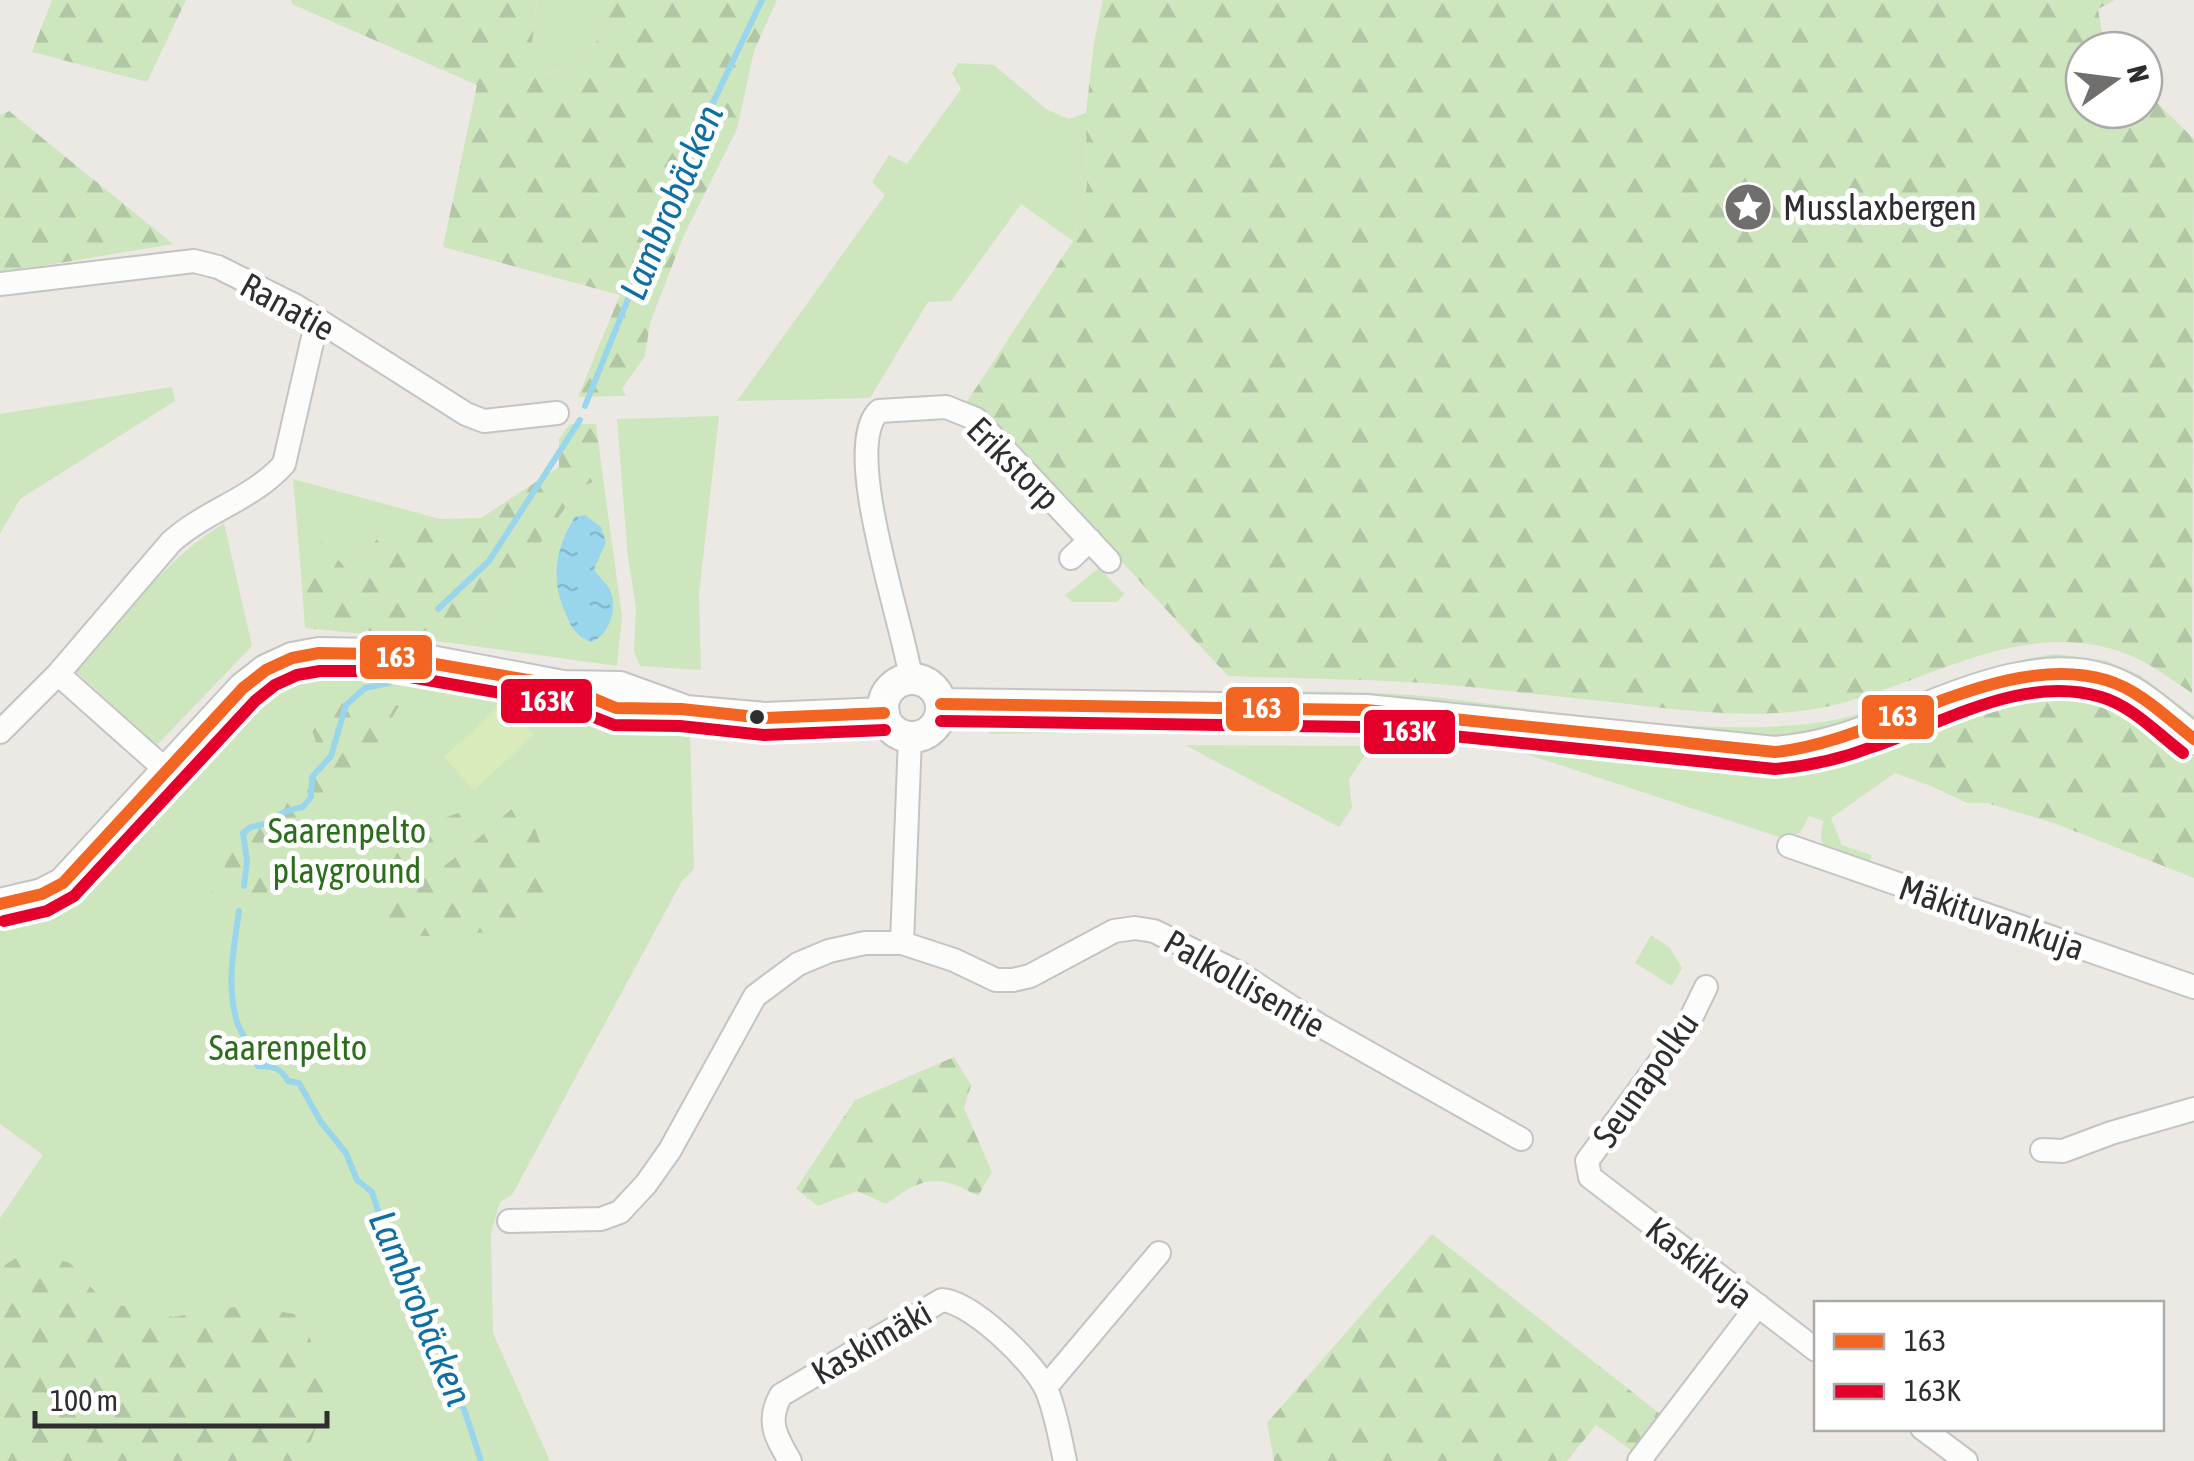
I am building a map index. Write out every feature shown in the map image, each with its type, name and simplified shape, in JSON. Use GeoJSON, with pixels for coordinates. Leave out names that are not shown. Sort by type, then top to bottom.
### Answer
{"type":"FeatureCollection","features":[{"type":"Feature","properties":{"kind":"street","name":"Ranatie"},"geometry":{"type":"LineString","coordinates":[[0,284],[203,262],[296,306],[466,414],[484,420],[557,413]]}},
{"type":"Feature","properties":{"kind":"street"},"geometry":{"type":"LineString","coordinates":[[0,732],[58,674],[189,525],[269,481],[284,464],[317,320]]}},
{"type":"Feature","properties":{"kind":"street","name":"Erikstorp"},"geometry":{"type":"LineString","coordinates":[[910,679],[908,656],[871,505],[865,436],[871,418],[879,411],[946,407],[976,419],[1109,561]]}},
{"type":"Feature","properties":{"kind":"street","name":"Erikstorp"},"geometry":{"type":"LineString","coordinates":[[1070,558],[1090,540]]}},
{"type":"Feature","properties":{"kind":"street"},"geometry":{"type":"LineString","coordinates":[[0,904],[42,894],[63,884],[243,688],[266,670],[292,658],[318,654],[432,661],[563,686],[616,708],[681,709],[765,718],[884,713]]}},
{"type":"Feature","properties":{"kind":"street"},"geometry":{"type":"LineString","coordinates":[[941,704],[1366,710],[1775,752],[1837,741],[1991,686],[2052,673],[2106,680],[2156,708],[2194,738]]}},
{"type":"Feature","properties":{"kind":"street"},"geometry":{"type":"LineString","coordinates":[[58,674],[167,772]]}},
{"type":"Feature","properties":{"kind":"street"},"geometry":{"type":"LineString","coordinates":[[910,679],[928,684],[941,704],[935,726],[910,737],[890,727],[884,713],[890,690],[910,679]]}},
{"type":"Feature","properties":{"kind":"street"},"geometry":{"type":"LineString","coordinates":[[902,944],[910,737]]}},
{"type":"Feature","properties":{"kind":"street","name":"Mäkituvankuja"},"geometry":{"type":"LineString","coordinates":[[1789,846],[2194,988]]}},
{"type":"Feature","properties":{"kind":"street","name":"Palkollisentie"},"geometry":{"type":"LineString","coordinates":[[509,1221],[602,1219],[620,1212],[670,1150],[755,996],[798,964],[865,943],[902,944],[954,960],[996,980],[1013,980],[1030,976],[1114,931],[1154,930],[1238,973],[1318,1025],[1521,1139]]}},
{"type":"Feature","properties":{"kind":"street","name":"Seunapolku"},"geometry":{"type":"LineString","coordinates":[[1588,1170],[1587,1161],[1689,1022],[1706,987]]}},
{"type":"Feature","properties":{"kind":"street"},"geometry":{"type":"LineString","coordinates":[[2055,1127],[2058,1154],[2111,1132],[2194,1109]]}},
{"type":"Feature","properties":{"kind":"street","name":"Kaskikuja"},"geometry":{"type":"LineString","coordinates":[[1588,1170],[1604,1187],[1814,1348]]}},
{"type":"Feature","properties":{"kind":"street"},"geometry":{"type":"LineString","coordinates":[[1046,1387],[1159,1253]]}},
{"type":"Feature","properties":{"kind":"street","name":"Kaskimäki"},"geometry":{"type":"LineString","coordinates":[[790,1461],[771,1421],[780,1395],[942,1300],[963,1306],[995,1332],[1046,1387],[1065,1461]]}},
{"type":"Feature","properties":{"kind":"street"},"geometry":{"type":"LineString","coordinates":[[1639,1461],[1758,1306]]}},
{"type":"Feature","properties":{"kind":"street"},"geometry":{"type":"LineString","coordinates":[[1926,1431],[1966,1461]]}},
{"type":"Feature","properties":{"kind":"green space"},"geometry":{"type":"Polygon","coordinates":[[[52,0],[186,0],[147,82],[32,52],[52,0]]]}},
{"type":"Feature","properties":{"kind":"green space"},"geometry":{"type":"Polygon","coordinates":[[[291,0],[537,0],[532,44],[545,73],[574,69],[596,43],[611,0],[777,0],[754,51],[737,129],[684,235],[650,323],[645,356],[622,389],[626,396],[578,397],[620,295],[443,247],[477,85],[292,4],[291,0]]]}},
{"type":"Feature","properties":{"kind":"green space"},"geometry":{"type":"Polygon","coordinates":[[[537,0],[611,0],[596,43],[574,69],[544,73],[532,44],[537,0]]]}},
{"type":"Feature","properties":{"kind":"green space"},"geometry":{"type":"Polygon","coordinates":[[[1103,0],[2115,0],[2098,9],[2102,30],[2064,30],[2064,130],[2164,130],[2164,110],[2194,139],[2192,693],[2127,654],[2087,644],[2048,642],[1972,658],[1820,708],[1775,713],[1682,710],[1441,684],[1228,676],[984,414],[966,403],[1073,241],[1087,186],[1086,113],[1103,0]]]}},
{"type":"Feature","properties":{"kind":"green space"},"geometry":{"type":"Polygon","coordinates":[[[958,63],[994,65],[1046,109],[1069,119],[1086,113],[1087,186],[1073,241],[1021,204],[951,301],[928,302],[870,398],[737,401],[885,195],[872,182],[889,155],[907,164],[961,89],[952,73],[958,63]]]}},
{"type":"Feature","properties":{"kind":"green space"},"geometry":{"type":"Polygon","coordinates":[[[9,111],[173,244],[0,273],[0,115],[9,111]]]}},
{"type":"Feature","properties":{"kind":"green space"},"geometry":{"type":"Polygon","coordinates":[[[172,387],[175,401],[20,499],[0,534],[0,414],[172,387]]]}},
{"type":"Feature","properties":{"kind":"green space"},"geometry":{"type":"Polygon","coordinates":[[[719,416],[699,594],[701,670],[640,666],[634,652],[636,607],[628,558],[617,419],[719,416]]]}},
{"type":"Feature","properties":{"kind":"green space"},"geometry":{"type":"Polygon","coordinates":[[[570,424],[596,424],[603,478],[580,487],[495,606],[452,643],[305,628],[299,548],[323,542],[348,571],[378,538],[440,519],[481,518],[559,467],[559,439],[570,424]]]}},
{"type":"Feature","properties":{"kind":"green space"},"geometry":{"type":"Polygon","coordinates":[[[603,478],[622,616],[617,666],[452,643],[495,606],[580,486],[603,478]]]}},
{"type":"Feature","properties":{"kind":"green space"},"geometry":{"type":"Polygon","coordinates":[[[293,479],[440,519],[376,540],[348,571],[323,543],[299,548],[293,479]]]}},
{"type":"Feature","properties":{"kind":"green space"},"geometry":{"type":"Polygon","coordinates":[[[224,523],[252,646],[157,745],[76,672],[163,572],[224,523]]]}},
{"type":"Feature","properties":{"kind":"green space"},"geometry":{"type":"Polygon","coordinates":[[[1099,568],[1124,594],[1117,602],[1072,602],[1065,595],[1099,568]]]}},
{"type":"Feature","properties":{"kind":"green space"},"geometry":{"type":"Polygon","coordinates":[[[2056,654],[2107,661],[2140,675],[2194,716],[2194,726],[2136,681],[1797,742],[1225,698],[1225,691],[1398,694],[1615,720],[1760,727],[1840,719],[1993,668],[2056,654]]]}},
{"type":"Feature","properties":{"kind":"green space","name":"Saarenpelto"},"geometry":{"type":"Polygon","coordinates":[[[389,666],[540,692],[610,712],[621,730],[690,733],[694,869],[682,881],[512,1195],[500,1202],[491,1233],[493,1333],[550,1461],[0,1461],[0,1218],[43,1155],[0,1124],[0,914],[25,912],[274,679],[298,669],[389,666]]]}},
{"type":"Feature","properties":{"kind":"green space"},"geometry":{"type":"Polygon","coordinates":[[[2055,683],[2116,694],[2184,745],[2194,758],[2194,878],[2054,823],[1987,803],[1967,803],[1931,786],[1913,760],[1921,723],[2009,692],[2055,683]]]}},
{"type":"Feature","properties":{"kind":"green space"},"geometry":{"type":"Polygon","coordinates":[[[340,687],[399,706],[387,726],[381,752],[338,780],[322,803],[290,828],[269,854],[267,894],[212,892],[224,869],[236,822],[288,793],[316,741],[310,726],[340,687]]]}},
{"type":"Feature","properties":{"kind":"green space"},"geometry":{"type":"Polygon","coordinates":[[[504,702],[534,735],[474,790],[444,757],[504,702]]]}},
{"type":"Feature","properties":{"kind":"green space"},"geometry":{"type":"Polygon","coordinates":[[[1154,715],[1208,717],[1207,729],[1202,733],[1111,732],[1111,724],[1154,715]]]}},
{"type":"Feature","properties":{"kind":"green space"},"geometry":{"type":"Polygon","coordinates":[[[1221,717],[1400,724],[1762,763],[1921,723],[1913,760],[1931,786],[1895,773],[1831,818],[1842,845],[1871,855],[1870,866],[1824,848],[1823,821],[1809,816],[1800,833],[1782,838],[1490,742],[1433,735],[1222,733],[1221,717]]]}},
{"type":"Feature","properties":{"kind":"green space"},"geometry":{"type":"Polygon","coordinates":[[[974,719],[1064,724],[1064,733],[990,734],[974,719]]]}},
{"type":"Feature","properties":{"kind":"green space"},"geometry":{"type":"Polygon","coordinates":[[[1185,745],[1371,746],[1349,779],[1352,808],[1339,827],[1185,745]]]}},
{"type":"Feature","properties":{"kind":"green space"},"geometry":{"type":"Polygon","coordinates":[[[522,800],[544,857],[552,917],[475,933],[396,936],[359,904],[406,889],[427,877],[522,800]]]}},
{"type":"Feature","properties":{"kind":"green space"},"geometry":{"type":"Polygon","coordinates":[[[469,809],[490,811],[424,864],[379,888],[382,864],[392,846],[413,842],[434,822],[469,809]]]}},
{"type":"Feature","properties":{"kind":"green space"},"geometry":{"type":"Polygon","coordinates":[[[1651,935],[1670,948],[1682,968],[1672,986],[1635,963],[1651,935]]]}},
{"type":"Feature","properties":{"kind":"green space"},"geometry":{"type":"Polygon","coordinates":[[[954,1057],[971,1085],[964,1108],[992,1172],[978,1196],[952,1184],[930,1181],[910,1188],[886,1204],[857,1191],[818,1206],[796,1189],[855,1100],[954,1057]]]}},
{"type":"Feature","properties":{"kind":"green space"},"geometry":{"type":"Polygon","coordinates":[[[1432,1234],[1664,1417],[1634,1452],[1596,1425],[1567,1461],[1274,1461],[1267,1423],[1432,1234]]]}},
{"type":"Feature","properties":{"kind":"green space"},"geometry":{"type":"Polygon","coordinates":[[[46,1256],[70,1263],[97,1294],[115,1304],[173,1317],[242,1306],[302,1315],[329,1394],[303,1461],[0,1461],[0,1268],[16,1258],[46,1256]]]}},
{"type":"Feature","properties":{"kind":"water"},"geometry":{"type":"Polygon","coordinates":[[[585,515],[601,527],[606,542],[594,569],[610,590],[613,605],[607,627],[591,642],[578,634],[569,621],[560,599],[557,575],[568,528],[575,517],[585,515]]]}},
{"type":"Feature","properties":{"kind":"waterway","name":"Lambrobäcken"},"geometry":{"type":"LineString","coordinates":[[585,406],[675,182],[762,0]]}},
{"type":"Feature","properties":{"kind":"waterway","name":"Lambrobäcken"},"geometry":{"type":"LineString","coordinates":[[438,609],[489,561],[580,420]]}},
{"type":"Feature","properties":{"kind":"waterway","name":"Lambrobäcken"},"geometry":{"type":"LineString","coordinates":[[244,886],[247,861],[243,833],[303,807],[311,797],[312,777],[331,756],[346,705],[365,688],[389,683],[399,673]]}},
{"type":"Feature","properties":{"kind":"waterway","name":"Lambrobäcken"},"geometry":{"type":"LineString","coordinates":[[239,911],[231,980],[239,1027],[258,1066],[276,1069],[288,1081],[299,1083],[321,1122],[346,1153],[357,1180],[372,1192],[381,1220],[449,1365],[455,1394],[481,1461]]}},
{"type":"Feature","properties":{"kind":"transit line","name":"163"},"geometry":{"type":"LineString","coordinates":[[0,904],[42,894],[63,883],[243,688],[266,670],[292,658],[319,653],[377,654],[563,686],[616,708],[681,709],[765,718],[884,713]]}},
{"type":"Feature","properties":{"kind":"transit line","name":"163K"},"geometry":{"type":"LineString","coordinates":[[4,921],[47,911],[74,896],[255,701],[275,685],[297,675],[376,671],[558,703],[614,725],[680,726],[764,735],[885,730]]}},
{"type":"Feature","properties":{"kind":"transit line","name":"163"},"geometry":{"type":"LineString","coordinates":[[941,704],[1366,710],[1775,752],[1816,745],[1983,687],[2025,677],[2066,674],[2106,680],[2130,690],[2194,739]]}},
{"type":"Feature","properties":{"kind":"transit line","name":"163K"},"geometry":{"type":"LineString","coordinates":[[941,721],[1365,727],[1775,769],[1849,755],[2013,696],[2072,692],[2101,697],[2123,707],[2183,753]]}},
{"type":"Feature","properties":{"kind":"place","name":"Musslaxbergen"},"geometry":{"type":"Point","coordinates":[1748,207]}},
{"type":"Feature","properties":{"kind":"park label","name":"Saarenpelto playground"},"geometry":{"type":"Point","coordinates":[347,850]}}]}
